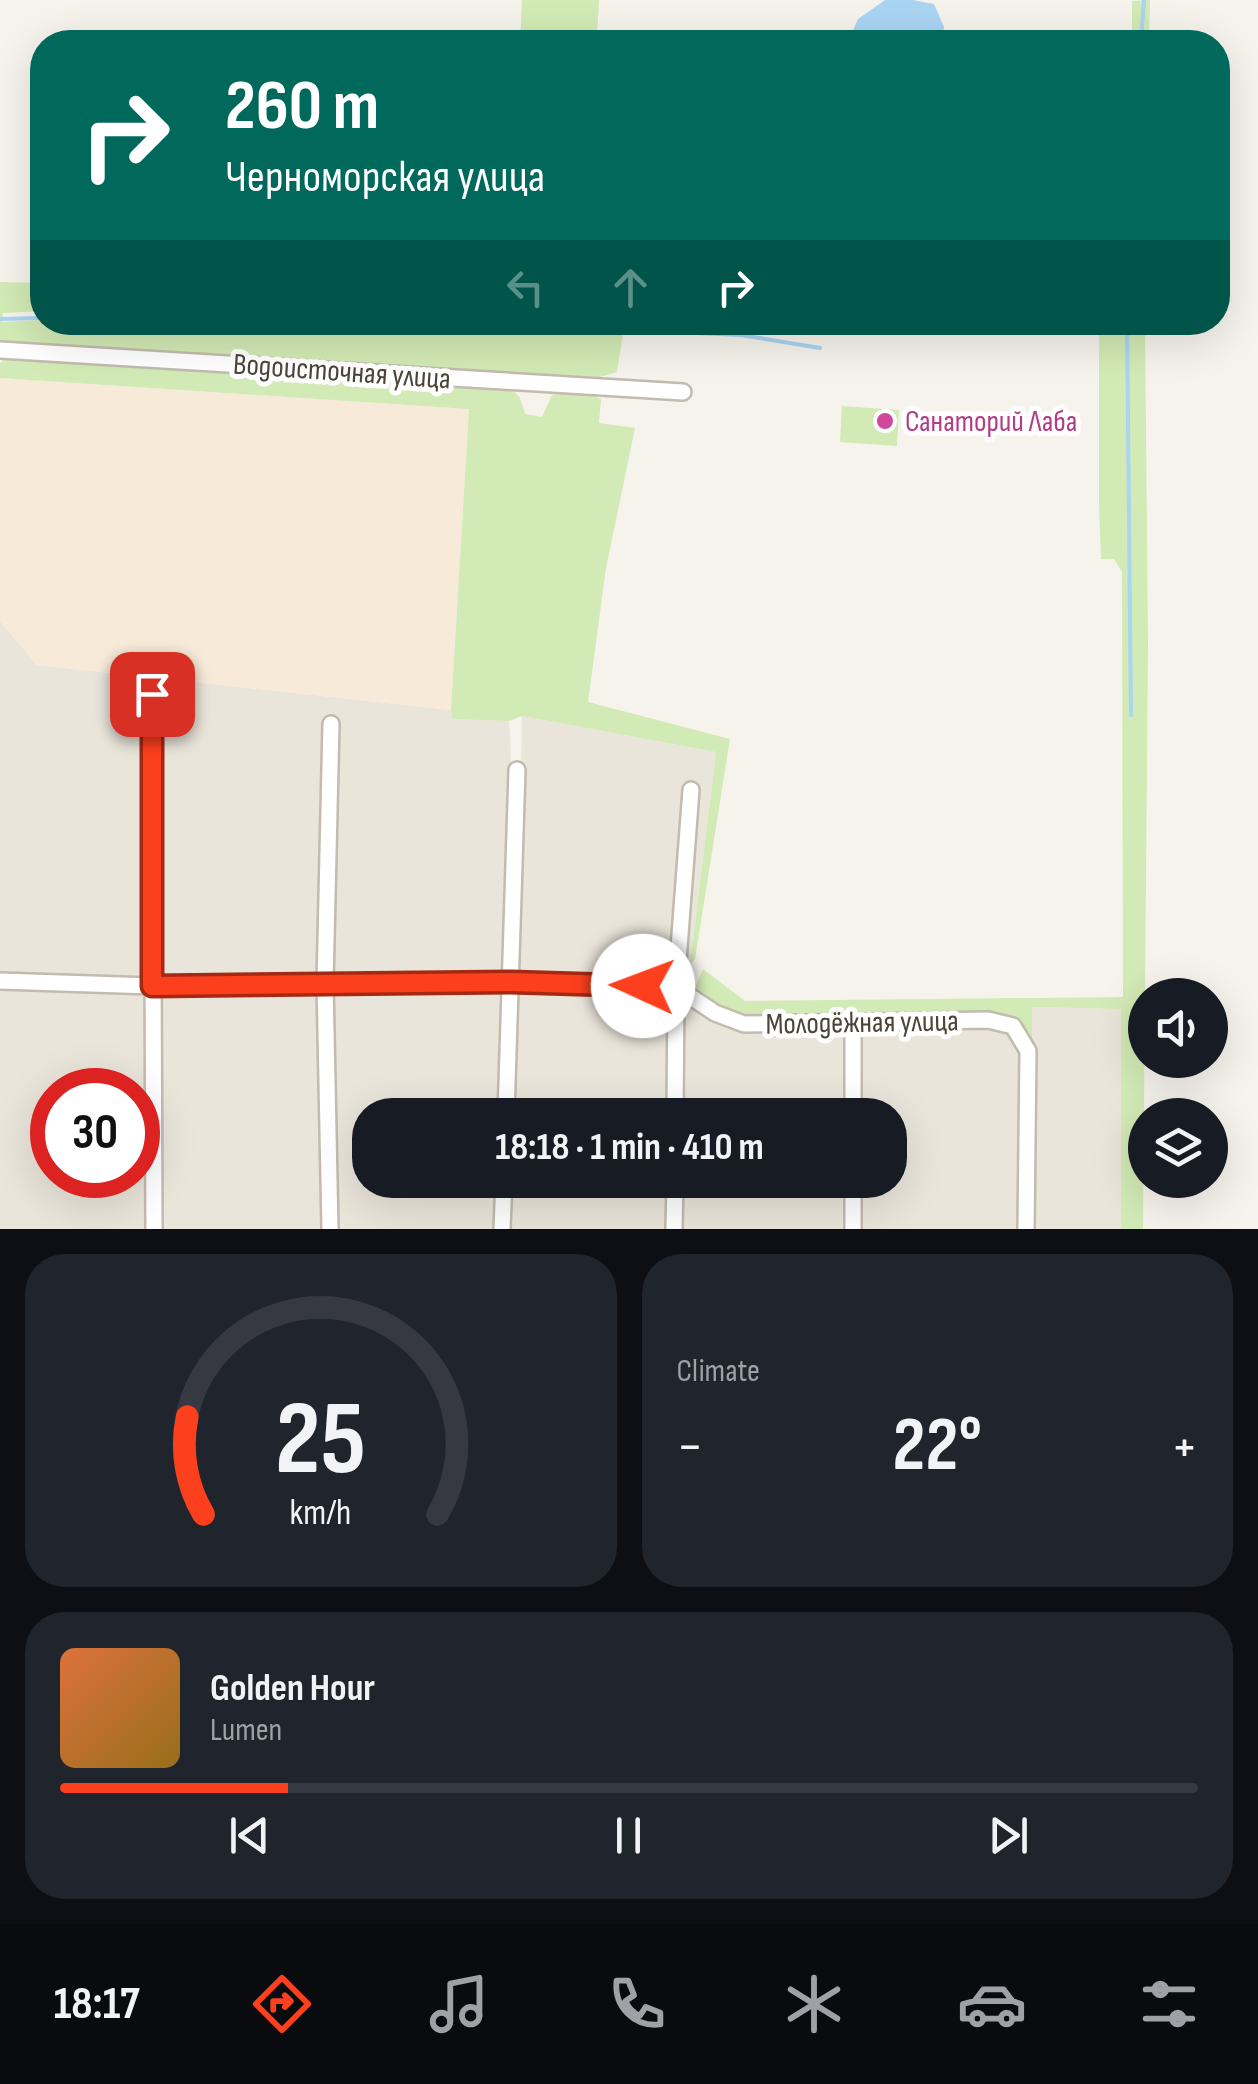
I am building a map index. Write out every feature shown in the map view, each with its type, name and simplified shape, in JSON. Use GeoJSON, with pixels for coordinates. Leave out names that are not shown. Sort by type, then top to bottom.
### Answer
{"type":"FeatureCollection","features":[{"type":"Feature","properties":{"kind":"street","name":"Водоисточная улица"},"geometry":{"type":"LineString","coordinates":[[0,350],[684,392]]}},
{"type":"Feature","properties":{"kind":"street"},"geometry":{"type":"LineString","coordinates":[[152,694],[154,1229]]}},
{"type":"Feature","properties":{"kind":"street"},"geometry":{"type":"LineString","coordinates":[[330,1229],[325,984],[332,724]]}},
{"type":"Feature","properties":{"kind":"street"},"geometry":{"type":"LineString","coordinates":[[507,1098],[517,770]]}},
{"type":"Feature","properties":{"kind":"street"},"geometry":{"type":"LineString","coordinates":[[675,1098],[676,986],[690,790]]}},
{"type":"Feature","properties":{"kind":"street"},"geometry":{"type":"LineString","coordinates":[[0,981],[152,986],[511,982],[676,986]]}},
{"type":"Feature","properties":{"kind":"street","name":"Молодёжная улица"},"geometry":{"type":"LineString","coordinates":[[676,986],[716,1014],[744,1024],[988,1020],[1013,1026],[1028,1051],[1026,1229]]}},
{"type":"Feature","properties":{"kind":"street"},"geometry":{"type":"LineString","coordinates":[[853,1022],[853,1098]]}},
{"type":"Feature","properties":{"kind":"street"},"geometry":{"type":"LineString","coordinates":[[502,1229],[503,1198]]}},
{"type":"Feature","properties":{"kind":"street"},"geometry":{"type":"LineString","coordinates":[[674,1229],[675,1198]]}},
{"type":"Feature","properties":{"kind":"street"},"geometry":{"type":"LineString","coordinates":[[853,1198],[853,1229]]}},
{"type":"Feature","properties":{"kind":"shaded area"},"geometry":{"type":"Polygon","coordinates":[[[0,378],[469,409],[451,710],[37,665],[0,621],[0,378]]]}},
{"type":"Feature","properties":{"kind":"shaded area"},"geometry":{"type":"Polygon","coordinates":[[[0,621],[37,665],[451,710],[454,719],[509,721],[512,775],[503,976],[327,974],[336,715],[326,719],[321,973],[0,977],[0,621]]]}},
{"type":"Feature","properties":{"kind":"shaded area"},"geometry":{"type":"Polygon","coordinates":[[[522,716],[716,752],[690,964],[667,978],[518,975],[522,716]]]}},
{"type":"Feature","properties":{"kind":"shaded area"},"geometry":{"type":"Polygon","coordinates":[[[0,985],[145,989],[146,1068],[30,1068],[30,1198],[148,1198],[149,1229],[0,1229],[0,985]]]}},
{"type":"Feature","properties":{"kind":"shaded area"},"geometry":{"type":"Polygon","coordinates":[[[655,990],[849,1029],[847,1098],[352,1098],[352,1198],[907,1198],[907,1098],[857,1098],[858,1027],[989,1026],[1011,1032],[1019,1053],[1020,1229],[159,1229],[157,991],[655,990]]]}},
{"type":"Feature","properties":{"kind":"shaded area"},"geometry":{"type":"Polygon","coordinates":[[[1032,1007],[1121,1009],[1121,1229],[1031,1229],[1032,1007]]]}},
{"type":"Feature","properties":{"kind":"green space"},"geometry":{"type":"Polygon","coordinates":[[[522,0],[599,0],[597,30],[521,30],[522,0]]]}},
{"type":"Feature","properties":{"kind":"green space"},"geometry":{"type":"Polygon","coordinates":[[[1150,0],[1149,30],[1132,30],[1132,1],[1150,0]]]}},
{"type":"Feature","properties":{"kind":"green space"},"geometry":{"type":"Polygon","coordinates":[[[0,282],[30,283],[30,312],[3,313],[2,322],[30,321],[30,335],[623,335],[617,372],[600,377],[0,345],[0,282]]]}},
{"type":"Feature","properties":{"kind":"green space"},"geometry":{"type":"Polygon","coordinates":[[[1099,335],[1145,335],[1145,978],[1128,978],[1128,1078],[1144,1078],[1144,1098],[1128,1098],[1128,1198],[1143,1198],[1143,1229],[1121,1229],[1121,1009],[1032,1007],[1032,1039],[1012,1021],[986,1015],[744,1018],[697,997],[696,985],[703,969],[745,1001],[1123,997],[1122,572],[1114,559],[1101,559],[1099,335]]]}},
{"type":"Feature","properties":{"kind":"green space"},"geometry":{"type":"Polygon","coordinates":[[[7,357],[512,389],[525,414],[542,417],[552,395],[577,393],[601,399],[599,423],[635,428],[606,568],[588,702],[730,739],[695,959],[690,964],[716,752],[522,716],[509,721],[453,719],[469,409],[0,378],[0,363],[7,357]]]}},
{"type":"Feature","properties":{"kind":"green space"},"geometry":{"type":"Polygon","coordinates":[[[842,406],[899,410],[897,446],[840,442],[842,406]]]}},
{"type":"Feature","properties":{"kind":"water"},"geometry":{"type":"Polygon","coordinates":[[[885,0],[913,0],[934,4],[944,27],[853,30],[858,19],[885,0]]]}},
{"type":"Feature","properties":{"kind":"waterway"},"geometry":{"type":"LineString","coordinates":[[1142,30],[1144,0]]}},
{"type":"Feature","properties":{"kind":"waterway"},"geometry":{"type":"LineString","coordinates":[[0,319],[30,318]]}},
{"type":"Feature","properties":{"kind":"waterway"},"geometry":{"type":"LineString","coordinates":[[741,335],[820,348]]}},
{"type":"Feature","properties":{"kind":"waterway"},"geometry":{"type":"LineString","coordinates":[[1127,335],[1131,715]]}},
{"type":"Feature","properties":{"kind":"place","name":"Санаторий Лаба"},"geometry":{"type":"Point","coordinates":[885,421]}},
{"type":"Feature","properties":{"kind":"route"},"geometry":{"type":"LineString","coordinates":[[152,694],[152,986],[511,982],[643,986]]}}]}
